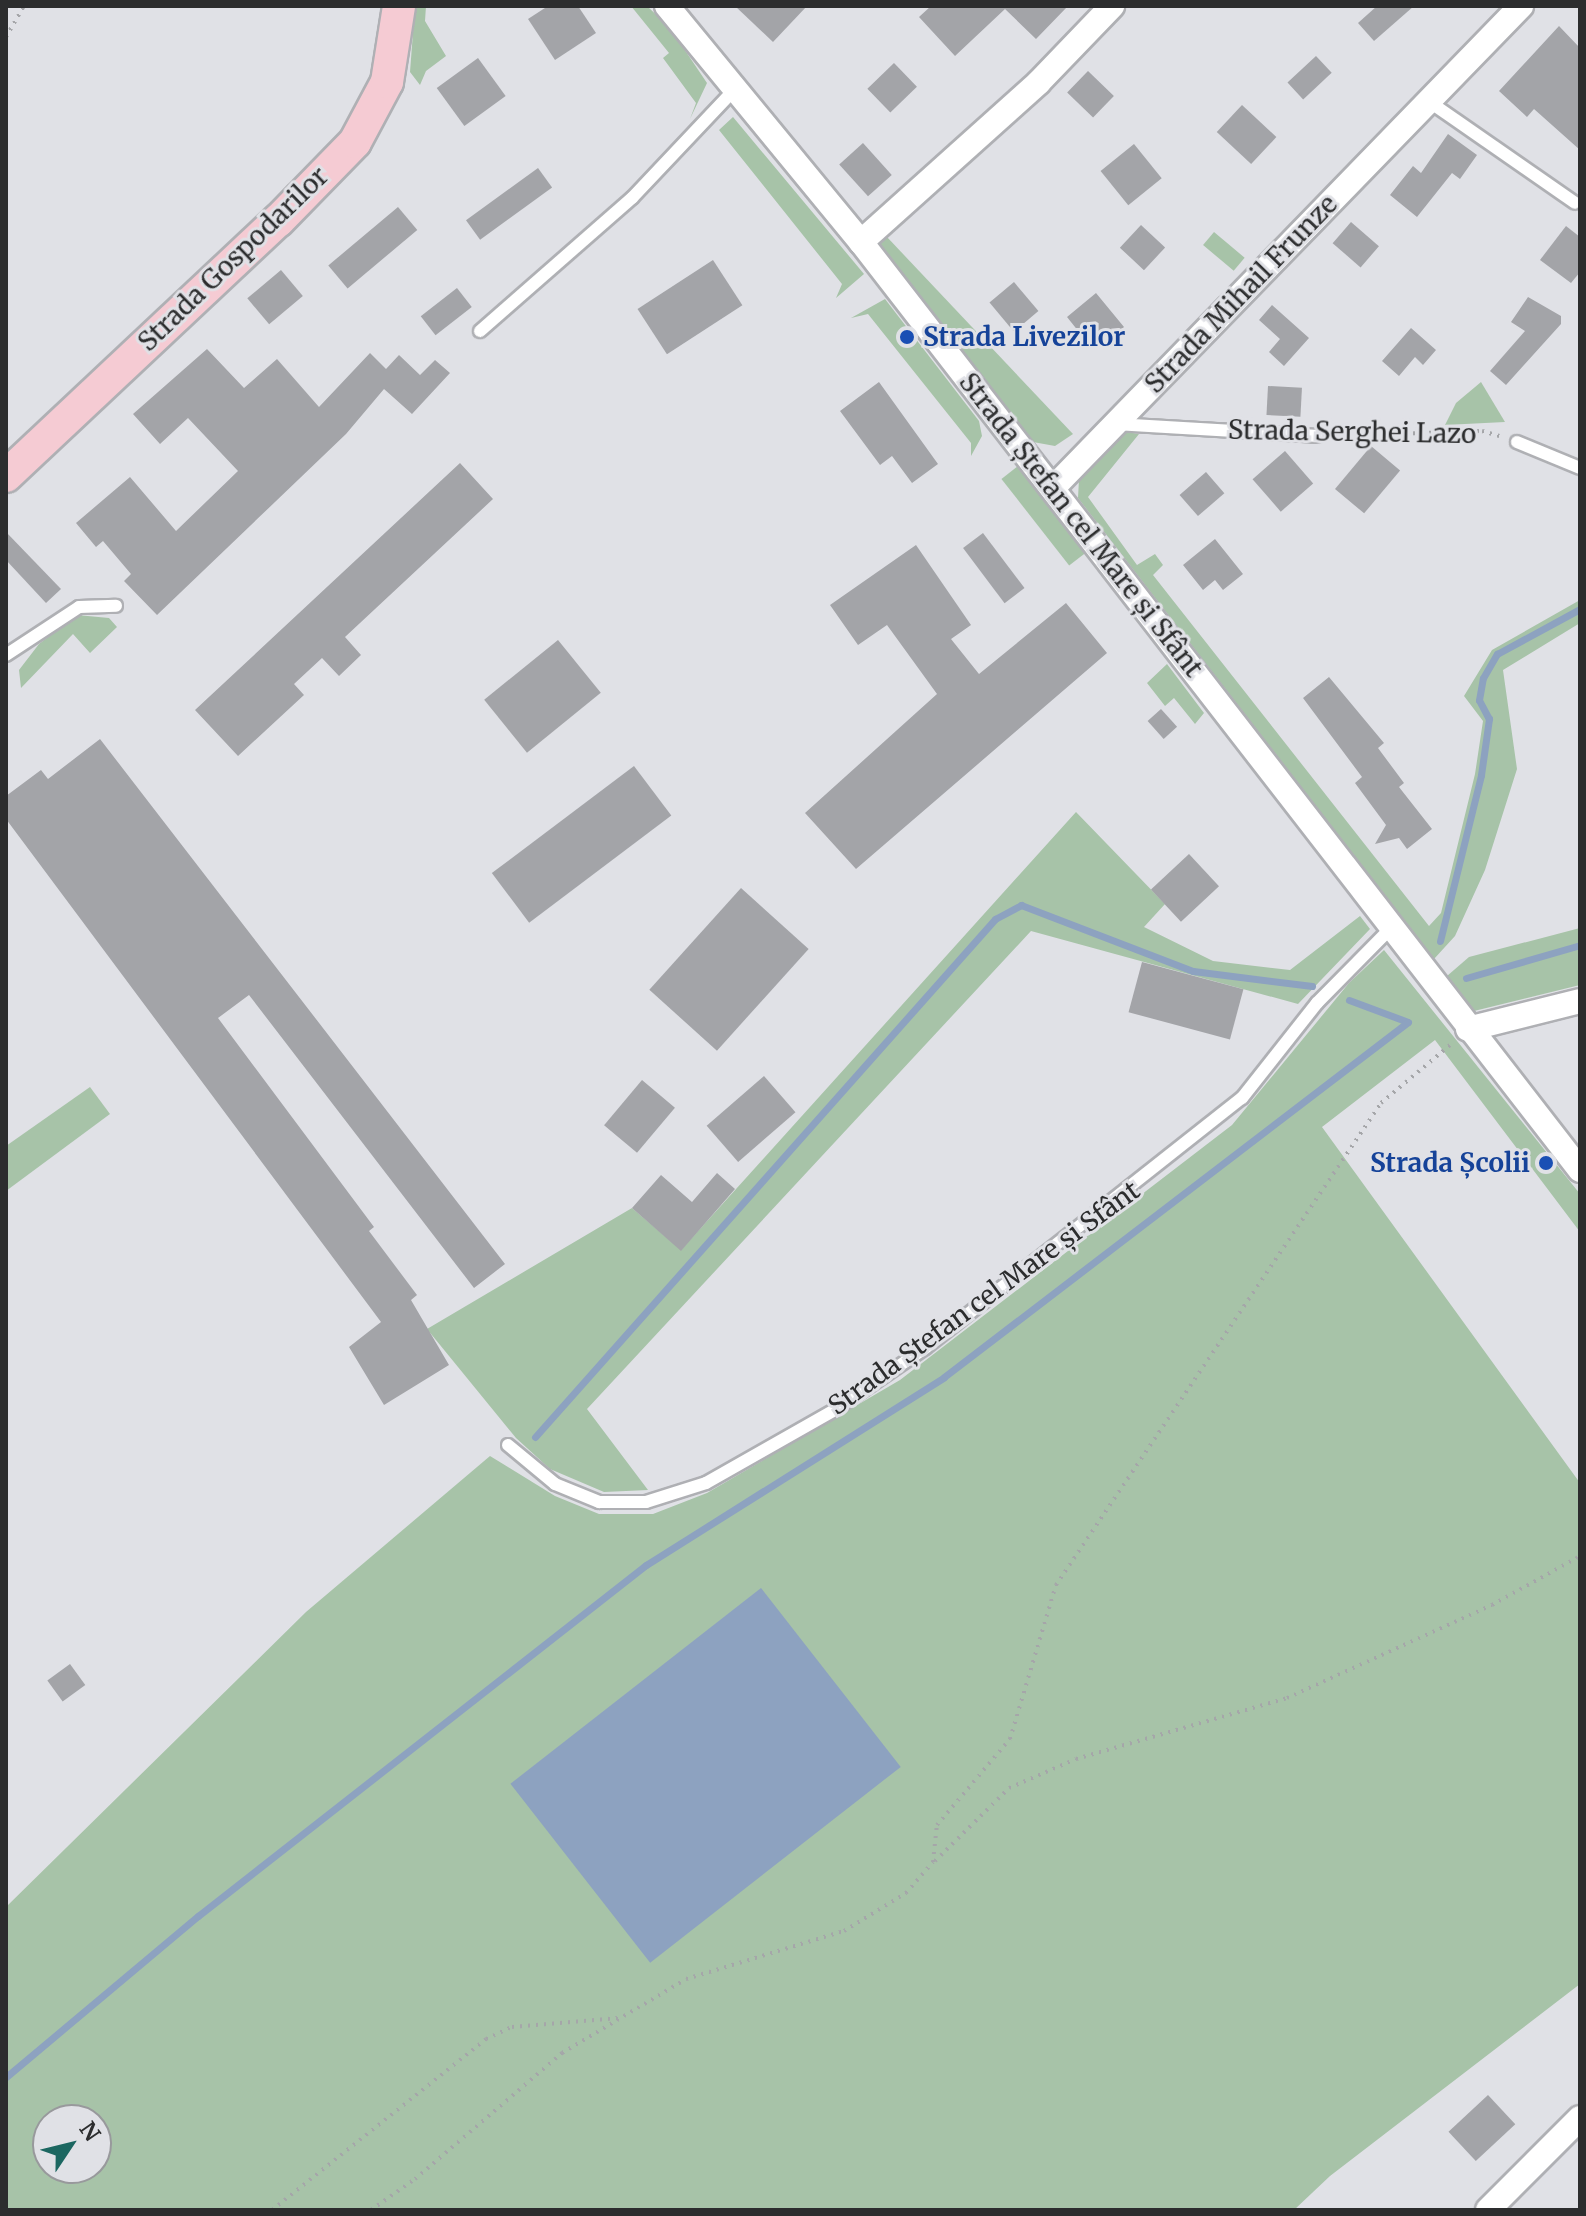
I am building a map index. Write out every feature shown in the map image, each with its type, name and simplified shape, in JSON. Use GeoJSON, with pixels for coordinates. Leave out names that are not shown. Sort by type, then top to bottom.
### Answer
{"type":"FeatureCollection","features":[{"type":"Feature","properties":{"kind":"street","name":"Strada Gospodarilor"},"geometry":{"type":"LineString","coordinates":[[6,476],[278,221],[355,142],[387,82],[399,6]]}},
{"type":"Feature","properties":{"kind":"street","name":"Strada Ștefan cel Mare și Sfânt"},"geometry":{"type":"LineString","coordinates":[[667,6],[861,242],[1580,1170]]}},
{"type":"Feature","properties":{"kind":"street"},"geometry":{"type":"LineString","coordinates":[[861,242],[1028,93],[1112,6]]}},
{"type":"Feature","properties":{"kind":"street","name":"Strada Mihail Frunze"},"geometry":{"type":"LineString","coordinates":[[1053,488],[1521,6]]}},
{"type":"Feature","properties":{"kind":"street"},"geometry":{"type":"LineString","coordinates":[[1468,1029],[1580,1001]]}},
{"type":"Feature","properties":{"kind":"street"},"geometry":{"type":"LineString","coordinates":[[1488,2210],[1580,2118]]}},
{"type":"Feature","properties":{"kind":"lane"},"geometry":{"type":"LineString","coordinates":[[480,331],[632,198],[734,90]]}},
{"type":"Feature","properties":{"kind":"lane"},"geometry":{"type":"LineString","coordinates":[[1427,100],[1575,203]]}},
{"type":"Feature","properties":{"kind":"lane","name":"Strada Serghei Lazo"},"geometry":{"type":"LineString","coordinates":[[1117,424],[1317,436]]}},
{"type":"Feature","properties":{"kind":"lane"},"geometry":{"type":"LineString","coordinates":[[1517,442],[1580,468]]}},
{"type":"Feature","properties":{"kind":"lane"},"geometry":{"type":"LineString","coordinates":[[6,655],[79,607],[116,606]]}},
{"type":"Feature","properties":{"kind":"lane","name":"Strada Ștefan cel Mare și Sfânt"},"geometry":{"type":"LineString","coordinates":[[508,1445],[555,1484],[599,1502],[646,1502],[706,1483],[836,1409],[925,1348],[1242,1098],[1317,1003],[1391,928]]}},
{"type":"Feature","properties":{"kind":"path"},"geometry":{"type":"LineString","coordinates":[[6,37],[24,6]]}},
{"type":"Feature","properties":{"kind":"path","name":"Strada Serghei Lazo"},"geometry":{"type":"LineString","coordinates":[[1317,436],[1482,431],[1517,442]]}},
{"type":"Feature","properties":{"kind":"path"},"geometry":{"type":"LineString","coordinates":[[933,1862],[937,1825],[1010,1739],[1056,1585],[1381,1103],[1468,1029]]}},
{"type":"Feature","properties":{"kind":"path"},"geometry":{"type":"LineString","coordinates":[[371,2210],[415,2179],[562,2053],[686,1979],[844,1931],[906,1893],[933,1862],[1009,1788],[1076,1759],[1287,1698],[1492,1605],[1580,1556]]}},
{"type":"Feature","properties":{"kind":"path"},"geometry":{"type":"LineString","coordinates":[[272,2210],[486,2039],[512,2027],[622,2017]]}},
{"type":"Feature","properties":{"kind":"green space"},"geometry":{"type":"Polygon","coordinates":[[[415,6],[426,6],[425,21],[446,56],[426,71],[420,85],[410,72],[415,6]]]}},
{"type":"Feature","properties":{"kind":"green space"},"geometry":{"type":"Polygon","coordinates":[[[631,6],[647,6],[670,28],[707,83],[690,119],[696,103],[663,58],[669,53],[631,6]]]}},
{"type":"Feature","properties":{"kind":"green space"},"geometry":{"type":"Polygon","coordinates":[[[733,117],[864,274],[836,298],[842,284],[719,130],[733,117]]]}},
{"type":"Feature","properties":{"kind":"green space"},"geometry":{"type":"Polygon","coordinates":[[[1214,232],[1245,258],[1234,271],[1203,245],[1214,232]]]}},
{"type":"Feature","properties":{"kind":"green space"},"geometry":{"type":"Polygon","coordinates":[[[887,237],[1073,434],[1055,446],[1033,442],[874,248],[887,237]]]}},
{"type":"Feature","properties":{"kind":"green space"},"geometry":{"type":"Polygon","coordinates":[[[885,299],[979,421],[982,436],[971,456],[971,443],[868,314],[851,318],[885,299]]]}},
{"type":"Feature","properties":{"kind":"green space"},"geometry":{"type":"Polygon","coordinates":[[[1481,382],[1505,422],[1445,425],[1456,403],[1481,382]]]}},
{"type":"Feature","properties":{"kind":"green space"},"geometry":{"type":"Polygon","coordinates":[[[1127,432],[1139,434],[1088,497],[1137,565],[1155,554],[1163,565],[1153,575],[1429,926],[1441,913],[1475,774],[1483,721],[1464,696],[1492,650],[1580,600],[1580,623],[1503,670],[1517,769],[1485,870],[1455,936],[1434,959],[1078,498],[1079,479],[1127,432]]]}},
{"type":"Feature","properties":{"kind":"green space"},"geometry":{"type":"Polygon","coordinates":[[[1018,466],[1086,553],[1069,566],[1001,479],[1018,466]]]}},
{"type":"Feature","properties":{"kind":"green space"},"geometry":{"type":"Polygon","coordinates":[[[77,615],[109,618],[117,627],[90,653],[73,634],[21,688],[19,670],[39,644],[77,615]]]}},
{"type":"Feature","properties":{"kind":"green space"},"geometry":{"type":"Polygon","coordinates":[[[1167,664],[1204,713],[1195,724],[1174,698],[1165,706],[1147,683],[1167,664]]]}},
{"type":"Feature","properties":{"kind":"green space"},"geometry":{"type":"Polygon","coordinates":[[[1076,812],[1165,904],[1144,927],[1213,961],[1290,970],[1360,916],[1370,929],[1298,1004],[1031,931],[587,1409],[648,1490],[604,1492],[550,1469],[516,1438],[427,1329],[632,1208],[681,1250],[1076,812]]]}},
{"type":"Feature","properties":{"kind":"green space"},"geometry":{"type":"Polygon","coordinates":[[[1580,928],[1580,985],[1474,1011],[1447,976],[1469,957],[1580,928]]]}},
{"type":"Feature","properties":{"kind":"green space"},"geometry":{"type":"Polygon","coordinates":[[[1384,950],[1580,1194],[1580,1232],[1435,1040],[1322,1127],[1580,1483],[1580,1984],[1330,2176],[1294,2210],[6,2210],[6,1907],[306,1612],[490,1456],[555,1496],[599,1514],[653,1514],[707,1493],[900,1380],[1232,1125],[1349,983],[1384,950]]]}},
{"type":"Feature","properties":{"kind":"green space"},"geometry":{"type":"Polygon","coordinates":[[[90,1087],[110,1114],[6,1191],[6,1146],[90,1087]]]}},
{"type":"Feature","properties":{"kind":"water"},"geometry":{"type":"Polygon","coordinates":[[[761,1588],[901,1767],[650,1963],[510,1784],[761,1588]]]}},
{"type":"Feature","properties":{"kind":"building"},"geometry":{"type":"Polygon","coordinates":[[[548,6],[578,6],[596,33],[555,60],[528,19],[548,6]]]}},
{"type":"Feature","properties":{"kind":"building"},"geometry":{"type":"Polygon","coordinates":[[[735,6],[807,6],[773,42],[735,6]]]}},
{"type":"Feature","properties":{"kind":"building"},"geometry":{"type":"Polygon","coordinates":[[[931,6],[1068,6],[1036,39],[1005,9],[955,56],[919,17],[931,6]]]}},
{"type":"Feature","properties":{"kind":"building"},"geometry":{"type":"Polygon","coordinates":[[[1377,6],[1414,6],[1374,41],[1358,23],[1377,6]]]}},
{"type":"Feature","properties":{"kind":"building"},"geometry":{"type":"Polygon","coordinates":[[[1559,26],[1580,48],[1580,150],[1534,109],[1527,117],[1499,91],[1559,26]]]}},
{"type":"Feature","properties":{"kind":"building"},"geometry":{"type":"Polygon","coordinates":[[[1316,56],[1332,73],[1303,99],[1287,83],[1316,56]]]}},
{"type":"Feature","properties":{"kind":"building"},"geometry":{"type":"Polygon","coordinates":[[[478,58],[506,96],[464,126],[437,88],[478,58]]]}},
{"type":"Feature","properties":{"kind":"building"},"geometry":{"type":"Polygon","coordinates":[[[894,63],[917,87],[890,112],[867,89],[894,63]]]}},
{"type":"Feature","properties":{"kind":"building"},"geometry":{"type":"Polygon","coordinates":[[[1088,71],[1114,96],[1093,118],[1067,93],[1088,71]]]}},
{"type":"Feature","properties":{"kind":"building"},"geometry":{"type":"Polygon","coordinates":[[[1242,105],[1276,137],[1251,164],[1217,132],[1242,105]]]}},
{"type":"Feature","properties":{"kind":"building"},"geometry":{"type":"Polygon","coordinates":[[[1448,134],[1477,155],[1460,179],[1452,173],[1417,217],[1390,195],[1413,166],[1421,173],[1448,134]]]}},
{"type":"Feature","properties":{"kind":"building"},"geometry":{"type":"Polygon","coordinates":[[[863,143],[892,175],[868,196],[839,164],[863,143]]]}},
{"type":"Feature","properties":{"kind":"building"},"geometry":{"type":"Polygon","coordinates":[[[1134,144],[1162,178],[1128,205],[1101,171],[1134,144]]]}},
{"type":"Feature","properties":{"kind":"building"},"geometry":{"type":"Polygon","coordinates":[[[538,168],[552,187],[480,240],[466,220],[538,168]]]}},
{"type":"Feature","properties":{"kind":"building"},"geometry":{"type":"Polygon","coordinates":[[[398,207],[417,230],[348,288],[328,265],[398,207]]]}},
{"type":"Feature","properties":{"kind":"building"},"geometry":{"type":"Polygon","coordinates":[[[1351,222],[1379,246],[1361,267],[1333,243],[1351,222]]]}},
{"type":"Feature","properties":{"kind":"building"},"geometry":{"type":"Polygon","coordinates":[[[1141,225],[1165,248],[1144,270],[1120,248],[1141,225]]]}},
{"type":"Feature","properties":{"kind":"building"},"geometry":{"type":"Polygon","coordinates":[[[1566,226],[1580,237],[1580,272],[1571,283],[1540,260],[1566,226]]]}},
{"type":"Feature","properties":{"kind":"building"},"geometry":{"type":"Polygon","coordinates":[[[713,260],[742,305],[667,354],[638,309],[713,260]]]}},
{"type":"Feature","properties":{"kind":"building"},"geometry":{"type":"Polygon","coordinates":[[[281,270],[303,296],[269,324],[247,298],[281,270]]]}},
{"type":"Feature","properties":{"kind":"building"},"geometry":{"type":"Polygon","coordinates":[[[1014,282],[1038,311],[1014,332],[989,303],[1014,282]]]}},
{"type":"Feature","properties":{"kind":"building"},"geometry":{"type":"Polygon","coordinates":[[[457,288],[472,307],[436,335],[421,316],[457,288]]]}},
{"type":"Feature","properties":{"kind":"building"},"geometry":{"type":"Polygon","coordinates":[[[1096,293],[1124,327],[1103,345],[1095,336],[1087,342],[1067,317],[1096,293]]]}},
{"type":"Feature","properties":{"kind":"building"},"geometry":{"type":"Polygon","coordinates":[[[1528,297],[1561,316],[1561,324],[1506,385],[1490,371],[1525,331],[1511,322],[1528,297]]]}},
{"type":"Feature","properties":{"kind":"building"},"geometry":{"type":"Polygon","coordinates":[[[1272,305],[1309,338],[1284,366],[1269,352],[1280,339],[1259,320],[1272,305]]]}},
{"type":"Feature","properties":{"kind":"building"},"geometry":{"type":"Polygon","coordinates":[[[1411,328],[1436,350],[1423,365],[1415,357],[1399,376],[1382,361],[1411,328]]]}},
{"type":"Feature","properties":{"kind":"building"},"geometry":{"type":"Polygon","coordinates":[[[207,349],[244,388],[277,359],[319,407],[370,353],[386,369],[399,355],[420,375],[435,360],[450,373],[412,414],[384,389],[346,434],[157,615],[124,581],[131,574],[103,541],[96,547],[76,523],[130,477],[176,531],[238,471],[188,418],[160,444],[133,414],[207,349]]]}},
{"type":"Feature","properties":{"kind":"building"},"geometry":{"type":"Polygon","coordinates":[[[879,382],[938,464],[912,483],[892,456],[880,465],[840,411],[879,382]]]}},
{"type":"Feature","properties":{"kind":"building"},"geometry":{"type":"Polygon","coordinates":[[[1268,386],[1302,388],[1300,417],[1266,415],[1268,386]]]}},
{"type":"Feature","properties":{"kind":"building"},"geometry":{"type":"Polygon","coordinates":[[[1371,446],[1400,470],[1364,513],[1335,489],[1371,446]]]}},
{"type":"Feature","properties":{"kind":"building"},"geometry":{"type":"Polygon","coordinates":[[[1285,451],[1313,483],[1281,512],[1253,479],[1285,451]]]}},
{"type":"Feature","properties":{"kind":"building"},"geometry":{"type":"Polygon","coordinates":[[[460,463],[493,499],[345,637],[361,655],[339,676],[322,658],[294,684],[304,695],[238,756],[195,710],[460,463]]]}},
{"type":"Feature","properties":{"kind":"building"},"geometry":{"type":"Polygon","coordinates":[[[1206,472],[1224,493],[1198,516],[1180,495],[1206,472]]]}},
{"type":"Feature","properties":{"kind":"building"},"geometry":{"type":"Polygon","coordinates":[[[6,532],[61,589],[46,603],[6,560],[6,532]]]}},
{"type":"Feature","properties":{"kind":"building"},"geometry":{"type":"Polygon","coordinates":[[[983,533],[1025,588],[1005,603],[963,548],[983,533]]]}},
{"type":"Feature","properties":{"kind":"building"},"geometry":{"type":"Polygon","coordinates":[[[1215,539],[1243,574],[1223,590],[1215,580],[1203,590],[1183,565],[1215,539]]]}},
{"type":"Feature","properties":{"kind":"building"},"geometry":{"type":"Polygon","coordinates":[[[916,545],[971,625],[951,639],[979,674],[1066,603],[1107,653],[856,869],[805,813],[937,694],[887,625],[858,645],[830,605],[916,545]]]}},
{"type":"Feature","properties":{"kind":"building"},"geometry":{"type":"Polygon","coordinates":[[[558,640],[601,693],[527,753],[484,700],[558,640]]]}},
{"type":"Feature","properties":{"kind":"building"},"geometry":{"type":"Polygon","coordinates":[[[1329,677],[1384,743],[1378,748],[1404,783],[1399,787],[1432,829],[1407,849],[1399,838],[1375,844],[1386,825],[1355,783],[1362,777],[1303,698],[1329,677]]]}},
{"type":"Feature","properties":{"kind":"building"},"geometry":{"type":"Polygon","coordinates":[[[1161,709],[1177,727],[1164,739],[1148,721],[1161,709]]]}},
{"type":"Feature","properties":{"kind":"building"},"geometry":{"type":"Polygon","coordinates":[[[100,739],[505,1264],[474,1288],[249,995],[218,1018],[374,1227],[369,1231],[417,1295],[411,1300],[449,1365],[384,1405],[349,1347],[381,1322],[6,819],[6,796],[41,770],[48,779],[100,739]]]}},
{"type":"Feature","properties":{"kind":"building"},"geometry":{"type":"Polygon","coordinates":[[[634,766],[671,816],[529,923],[492,873],[634,766]]]}},
{"type":"Feature","properties":{"kind":"building"},"geometry":{"type":"Polygon","coordinates":[[[1189,854],[1219,886],[1181,922],[1151,889],[1189,854]]]}},
{"type":"Feature","properties":{"kind":"building"},"geometry":{"type":"Polygon","coordinates":[[[741,888],[809,949],[717,1051],[649,990],[741,888]]]}},
{"type":"Feature","properties":{"kind":"building"},"geometry":{"type":"Polygon","coordinates":[[[1142,962],[1243,989],[1230,1039],[1129,1012],[1142,962]]]}},
{"type":"Feature","properties":{"kind":"building"},"geometry":{"type":"Polygon","coordinates":[[[764,1076],[795,1112],[738,1162],[707,1126],[764,1076]]]}},
{"type":"Feature","properties":{"kind":"building"},"geometry":{"type":"Polygon","coordinates":[[[642,1080],[675,1108],[637,1153],[604,1125],[642,1080]]]}},
{"type":"Feature","properties":{"kind":"building"},"geometry":{"type":"Polygon","coordinates":[[[717,1173],[735,1189],[681,1251],[632,1208],[661,1175],[692,1202],[717,1173]]]}},
{"type":"Feature","properties":{"kind":"building"},"geometry":{"type":"Polygon","coordinates":[[[70,1664],[85,1685],[63,1701],[47,1680],[70,1664]]]}},
{"type":"Feature","properties":{"kind":"building"},"geometry":{"type":"Polygon","coordinates":[[[1488,2095],[1515,2124],[1476,2161],[1449,2132],[1488,2095]]]}},
{"type":"Feature","properties":{"kind":"waterway"},"geometry":{"type":"LineString","coordinates":[[1440,941],[1481,775],[1489,719],[1479,700],[1483,678],[1497,654],[1580,609]]}},
{"type":"Feature","properties":{"kind":"waterway"},"geometry":{"type":"LineString","coordinates":[[535,1437],[995,919],[1021,905],[1193,971],[1312,986]]}},
{"type":"Feature","properties":{"kind":"waterway"},"geometry":{"type":"LineString","coordinates":[[1466,978],[1580,945]]}},
{"type":"Feature","properties":{"kind":"waterway"},"geometry":{"type":"LineString","coordinates":[[1349,1000],[1408,1022]]}},
{"type":"Feature","properties":{"kind":"waterway"},"geometry":{"type":"LineString","coordinates":[[6,2077],[198,1916],[646,1565],[944,1377],[1408,1022]]}},
{"type":"Feature","properties":{"kind":"place","name":"Strada Livezilor"},"geometry":{"type":"Point","coordinates":[907,337]}},
{"type":"Feature","properties":{"kind":"place","name":"Strada Școlii"},"geometry":{"type":"Point","coordinates":[1546,1163]}}]}
